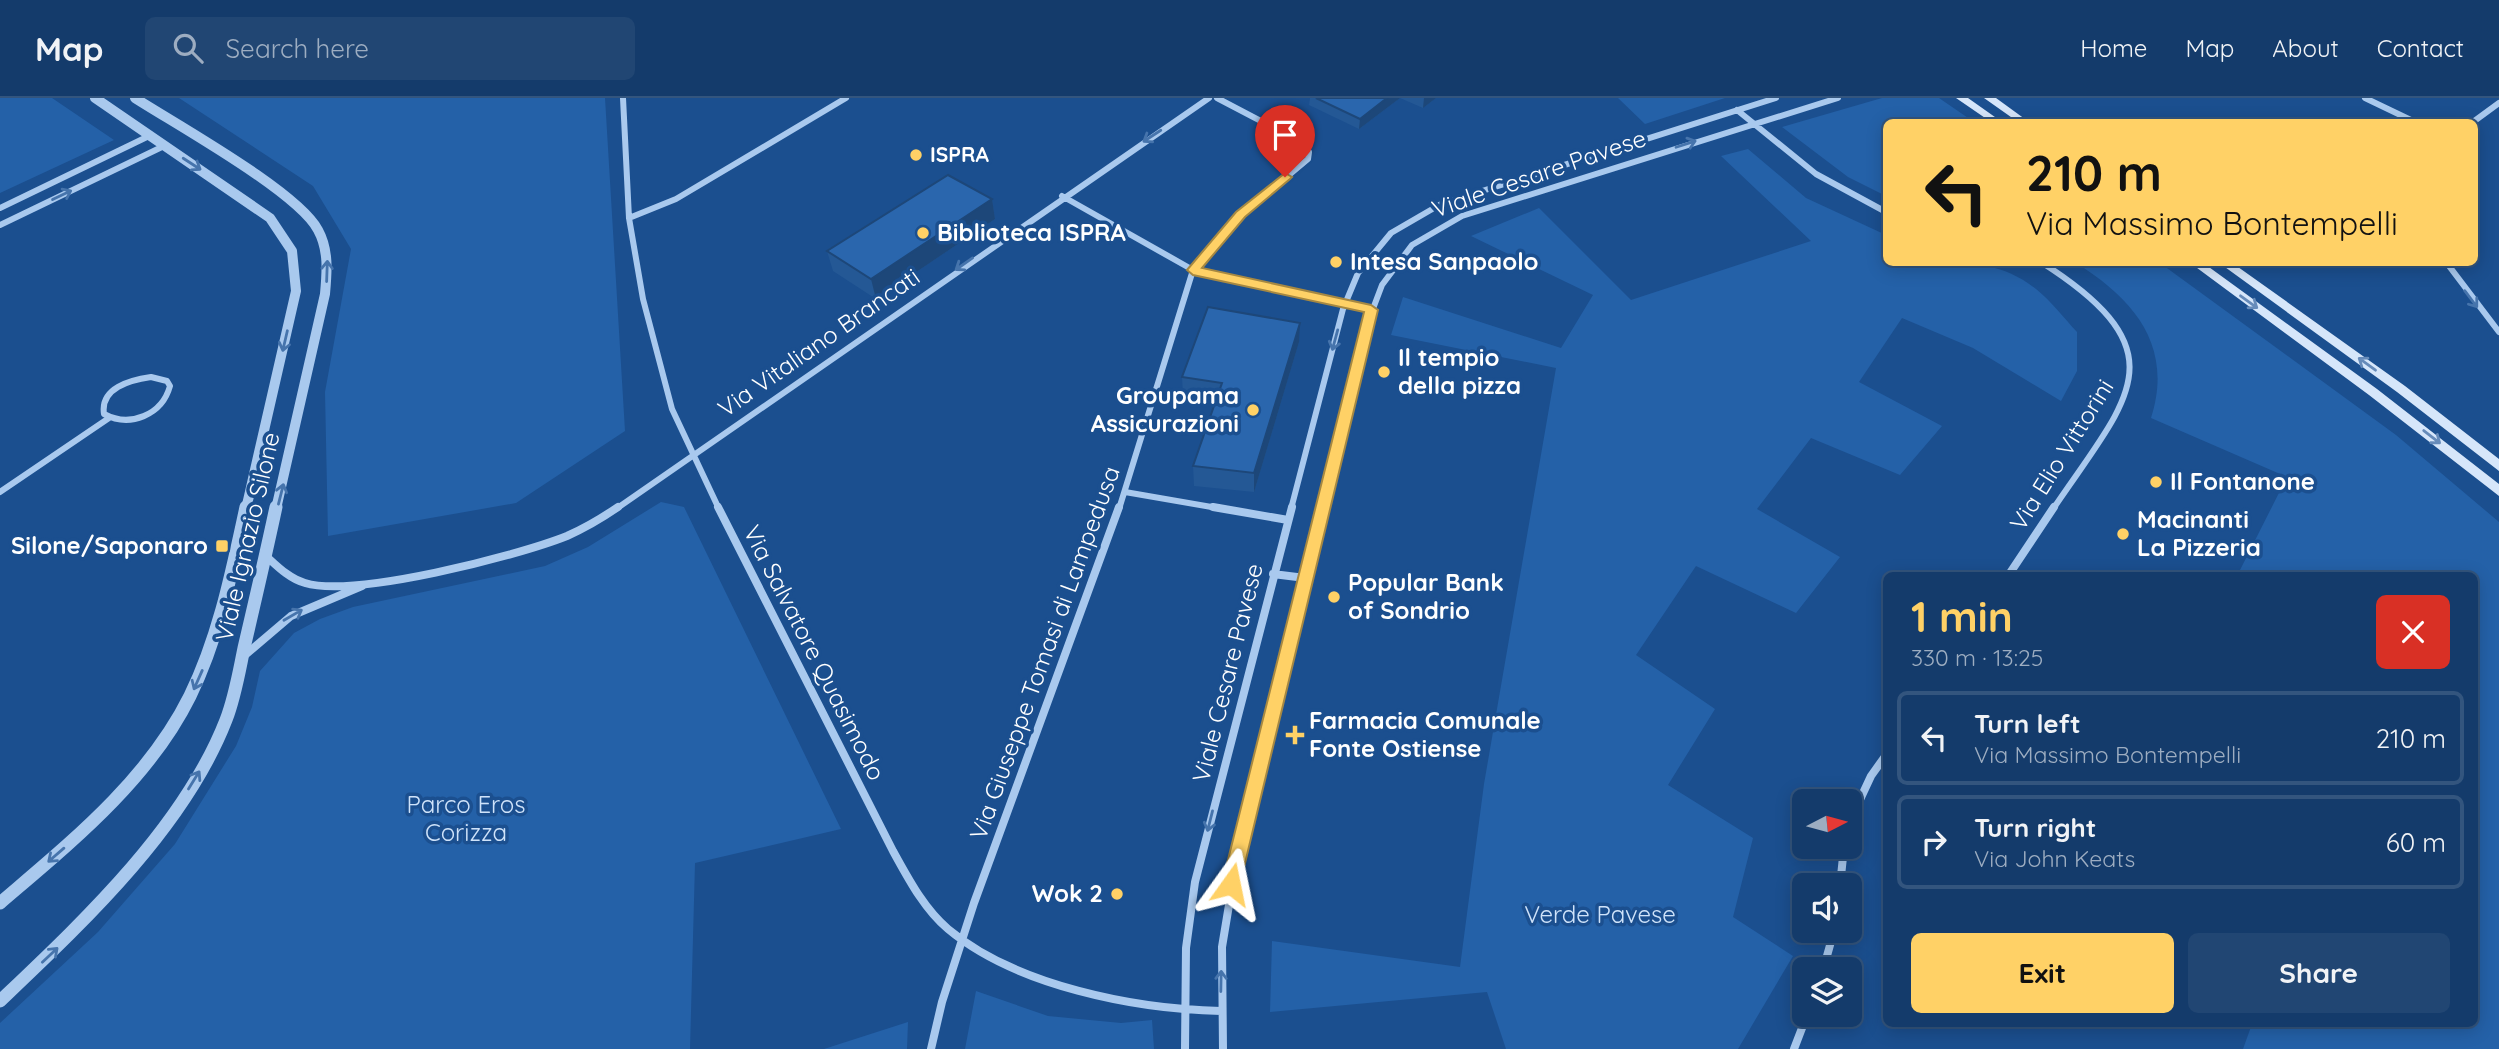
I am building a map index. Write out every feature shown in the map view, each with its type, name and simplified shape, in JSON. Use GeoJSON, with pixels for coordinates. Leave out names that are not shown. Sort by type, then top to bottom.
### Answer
{"type":"FeatureCollection","features":[{"type":"Feature","properties":{"kind":"main road"},"geometry":{"type":"LineString","coordinates":[[1961,98],[1992,119]]}},
{"type":"Feature","properties":{"kind":"main road"},"geometry":{"type":"LineString","coordinates":[[1989,98],[2020,119]]}},
{"type":"Feature","properties":{"kind":"main road"},"geometry":{"type":"LineString","coordinates":[[2200,266],[2374,392],[2499,491]]}},
{"type":"Feature","properties":{"kind":"main road"},"geometry":{"type":"LineString","coordinates":[[2229,266],[2401,389],[2499,466]]}},
{"type":"Feature","properties":{"kind":"street","name":"Viale Ignazio Silone"},"geometry":{"type":"LineString","coordinates":[[0,903],[81,833],[126,787],[163,740],[192,694],[214,637],[295,299],[295,260],[289,242],[276,223],[250,201],[95,98]]}},
{"type":"Feature","properties":{"kind":"street","name":"Viale Ignazio Silone"},"geometry":{"type":"LineString","coordinates":[[0,1001],[104,900],[163,827],[221,732],[230,709],[325,294],[326,246],[317,225],[295,203],[135,98]]}},
{"type":"Feature","properties":{"kind":"street","name":"Via Salvatore Quasimodo"},"geometry":{"type":"LineString","coordinates":[[623,98],[629,218],[657,358],[672,409],[893,851],[932,912],[962,940],[1053,981],[1184,1011],[1221,1011]]}},
{"type":"Feature","properties":{"kind":"street"},"geometry":{"type":"LineString","coordinates":[[629,218],[676,199],[846,98]]}},
{"type":"Feature","properties":{"kind":"street","name":"Via Vitaliano Brancati"},"geometry":{"type":"LineString","coordinates":[[371,582],[509,554],[558,540],[598,519],[1062,196],[1209,98]]}},
{"type":"Feature","properties":{"kind":"street"},"geometry":{"type":"LineString","coordinates":[[1193,270],[1241,215],[1309,156],[1303,143],[1217,98]]}},
{"type":"Feature","properties":{"kind":"street","name":"Viale Cesare Pavese"},"geometry":{"type":"LineString","coordinates":[[1185,1049],[1187,940],[1195,882],[1344,304],[1355,275],[1369,254],[1399,227],[1432,208],[1776,98]]}},
{"type":"Feature","properties":{"kind":"street","name":"Viale Cesare Pavese"},"geometry":{"type":"LineString","coordinates":[[1223,1049],[1222,947],[1231,884],[1371,310],[1380,285],[1395,261],[1425,234],[1446,222],[1838,98]]}},
{"type":"Feature","properties":{"kind":"street"},"geometry":{"type":"LineString","coordinates":[[2365,98],[2409,119]]}},
{"type":"Feature","properties":{"kind":"street"},"geometry":{"type":"LineString","coordinates":[[2477,119],[2499,103]]}},
{"type":"Feature","properties":{"kind":"street"},"geometry":{"type":"LineString","coordinates":[[1737,110],[1829,182],[1883,210]]}},
{"type":"Feature","properties":{"kind":"street"},"geometry":{"type":"LineString","coordinates":[[0,208],[149,136]]}},
{"type":"Feature","properties":{"kind":"street"},"geometry":{"type":"LineString","coordinates":[[0,225],[164,146]]}},
{"type":"Feature","properties":{"kind":"street"},"geometry":{"type":"LineString","coordinates":[[1062,196],[1193,270],[1371,310]]}},
{"type":"Feature","properties":{"kind":"street","name":"Via Elio Vittorini"},"geometry":{"type":"LineString","coordinates":[[2011,572],[2117,413],[2129,386],[2131,374],[2123,340],[2106,313],[2081,288],[2047,266]]}},
{"type":"Feature","properties":{"kind":"street"},"geometry":{"type":"LineString","coordinates":[[2449,266],[2468,295],[2499,332]]}},
{"type":"Feature","properties":{"kind":"street","name":"Via Giuseppe Tomasi di Lampedusa"},"geometry":{"type":"LineString","coordinates":[[931,1049],[962,940],[1125,492],[1193,270]]}},
{"type":"Feature","properties":{"kind":"street"},"geometry":{"type":"LineString","coordinates":[[0,492],[109,418],[128,420],[150,412],[166,400],[170,386],[167,381],[151,377],[129,382],[104,401],[104,414],[109,418]]}},
{"type":"Feature","properties":{"kind":"street"},"geometry":{"type":"LineString","coordinates":[[1125,492],[1288,520]]}},
{"type":"Feature","properties":{"kind":"street"},"geometry":{"type":"LineString","coordinates":[[266,555],[292,578],[310,585],[371,582]]}},
{"type":"Feature","properties":{"kind":"street"},"geometry":{"type":"LineString","coordinates":[[1273,574],[1305,578]]}},
{"type":"Feature","properties":{"kind":"street"},"geometry":{"type":"LineString","coordinates":[[241,659],[291,616],[371,582]]}},
{"type":"Feature","properties":{"kind":"street"},"geometry":{"type":"LineString","coordinates":[[1862,795],[1883,759]]}},
{"type":"Feature","properties":{"kind":"street"},"geometry":{"type":"LineString","coordinates":[[1794,1049],[1802,1027]]}},
{"type":"Feature","properties":{"kind":"green space"},"geometry":{"type":"Polygon","coordinates":[[[0,98],[52,98],[114,140],[0,193],[0,98]]]}},
{"type":"Feature","properties":{"kind":"green space"},"geometry":{"type":"Polygon","coordinates":[[[179,98],[605,98],[625,431],[516,503],[328,536],[325,392],[351,249],[313,186],[179,98]]]}},
{"type":"Feature","properties":{"kind":"green space"},"geometry":{"type":"Polygon","coordinates":[[[1618,98],[1725,98],[1645,124],[1618,98]]]}},
{"type":"Feature","properties":{"kind":"green space"},"geometry":{"type":"Polygon","coordinates":[[[1882,98],[1939,98],[1970,119],[1883,119],[1883,194],[1848,177],[1782,127],[1882,98]]]}},
{"type":"Feature","properties":{"kind":"green space","name":"Verde Pavese"},"geometry":{"type":"Polygon","coordinates":[[[1748,149],[1806,198],[1883,234],[1883,266],[1987,266],[2019,278],[2036,289],[2077,332],[2077,371],[2061,401],[1973,348],[1902,318],[1859,382],[1942,426],[1900,475],[1811,438],[1757,509],[1840,557],[1796,613],[1696,566],[1636,655],[1715,709],[1668,785],[1753,838],[1733,917],[1793,956],[1738,1049],[1506,1049],[1487,992],[1270,1012],[1272,941],[1460,967],[1484,784],[1556,368],[1391,335],[1403,297],[1561,348],[1593,295],[1471,236],[1539,208],[1631,300],[1811,241],[1721,156],[1748,149]]]}},
{"type":"Feature","properties":{"kind":"green space"},"geometry":{"type":"Polygon","coordinates":[[[2080,266],[2164,266],[2396,435],[2499,522],[2499,1049],[2243,1049],[2251,1027],[2478,1027],[2478,572],[2239,572],[2287,477],[2151,418],[2157,392],[2157,368],[2153,347],[2144,327],[2131,309],[2097,277],[2080,266]]]}},
{"type":"Feature","properties":{"kind":"green space","name":"Parco Eros Corizza"},"geometry":{"type":"Polygon","coordinates":[[[661,502],[684,507],[841,829],[695,863],[690,1049],[0,1049],[0,1023],[98,932],[175,844],[236,746],[252,707],[260,671],[294,633],[320,619],[353,607],[545,566],[588,547],[661,502]]]}},
{"type":"Feature","properties":{"kind":"green space"},"geometry":{"type":"Polygon","coordinates":[[[976,991],[1048,1016],[1121,1023],[1152,1020],[1154,1049],[965,1049],[976,991]]]}},
{"type":"Feature","properties":{"kind":"green space"},"geometry":{"type":"Polygon","coordinates":[[[908,1022],[907,1049],[824,1049],[908,1022]]]}},
{"type":"Feature","properties":{"kind":"building"},"geometry":{"type":"Polygon","coordinates":[[[1316,98],[1387,98],[1360,119],[1316,98]]]}},
{"type":"Feature","properties":{"kind":"building"},"geometry":{"type":"Polygon","coordinates":[[[948,175],[992,199],[871,279],[827,251],[948,175]]]}},
{"type":"Feature","properties":{"kind":"building","name":"Groupama Assicurazioni"},"geometry":{"type":"Polygon","coordinates":[[[1208,307],[1300,323],[1254,473],[1193,466],[1222,383],[1182,377],[1208,307]]]}},
{"type":"Feature","properties":{"kind":"place","name":"ISPRA"},"geometry":{"type":"Point","coordinates":[916,155]}},
{"type":"Feature","properties":{"kind":"place","name":"Biblioteca ISPRA"},"geometry":{"type":"Point","coordinates":[923,233]}},
{"type":"Feature","properties":{"kind":"place","name":"Intesa Sanpaolo"},"geometry":{"type":"Point","coordinates":[1336,262]}},
{"type":"Feature","properties":{"kind":"place","name":"Il tempio della pizza"},"geometry":{"type":"Point","coordinates":[1384,372]}},
{"type":"Feature","properties":{"kind":"place","name":"Groupama Assicurazioni"},"geometry":{"type":"Point","coordinates":[1253,410]}},
{"type":"Feature","properties":{"kind":"place","name":"Il Fontanone"},"geometry":{"type":"Point","coordinates":[2156,482]}},
{"type":"Feature","properties":{"kind":"place","name":"Macinanti La Pizzeria"},"geometry":{"type":"Point","coordinates":[2123,534]}},
{"type":"Feature","properties":{"kind":"place","name":"Silone/Saponaro"},"geometry":{"type":"Point","coordinates":[222,546]}},
{"type":"Feature","properties":{"kind":"place","name":"Popular Bank of Sondrio"},"geometry":{"type":"Point","coordinates":[1334,597]}},
{"type":"Feature","properties":{"kind":"place","name":"Farmacia Comunale Fonte Ostiense"},"geometry":{"type":"Point","coordinates":[1295,735]}},
{"type":"Feature","properties":{"kind":"place","name":"Wok 2"},"geometry":{"type":"Point","coordinates":[1117,894]}},
{"type":"Feature","properties":{"kind":"route"},"geometry":{"type":"LineString","coordinates":[[1231,884],[1371,310],[1193,270],[1241,215],[1285,177]]}}]}
